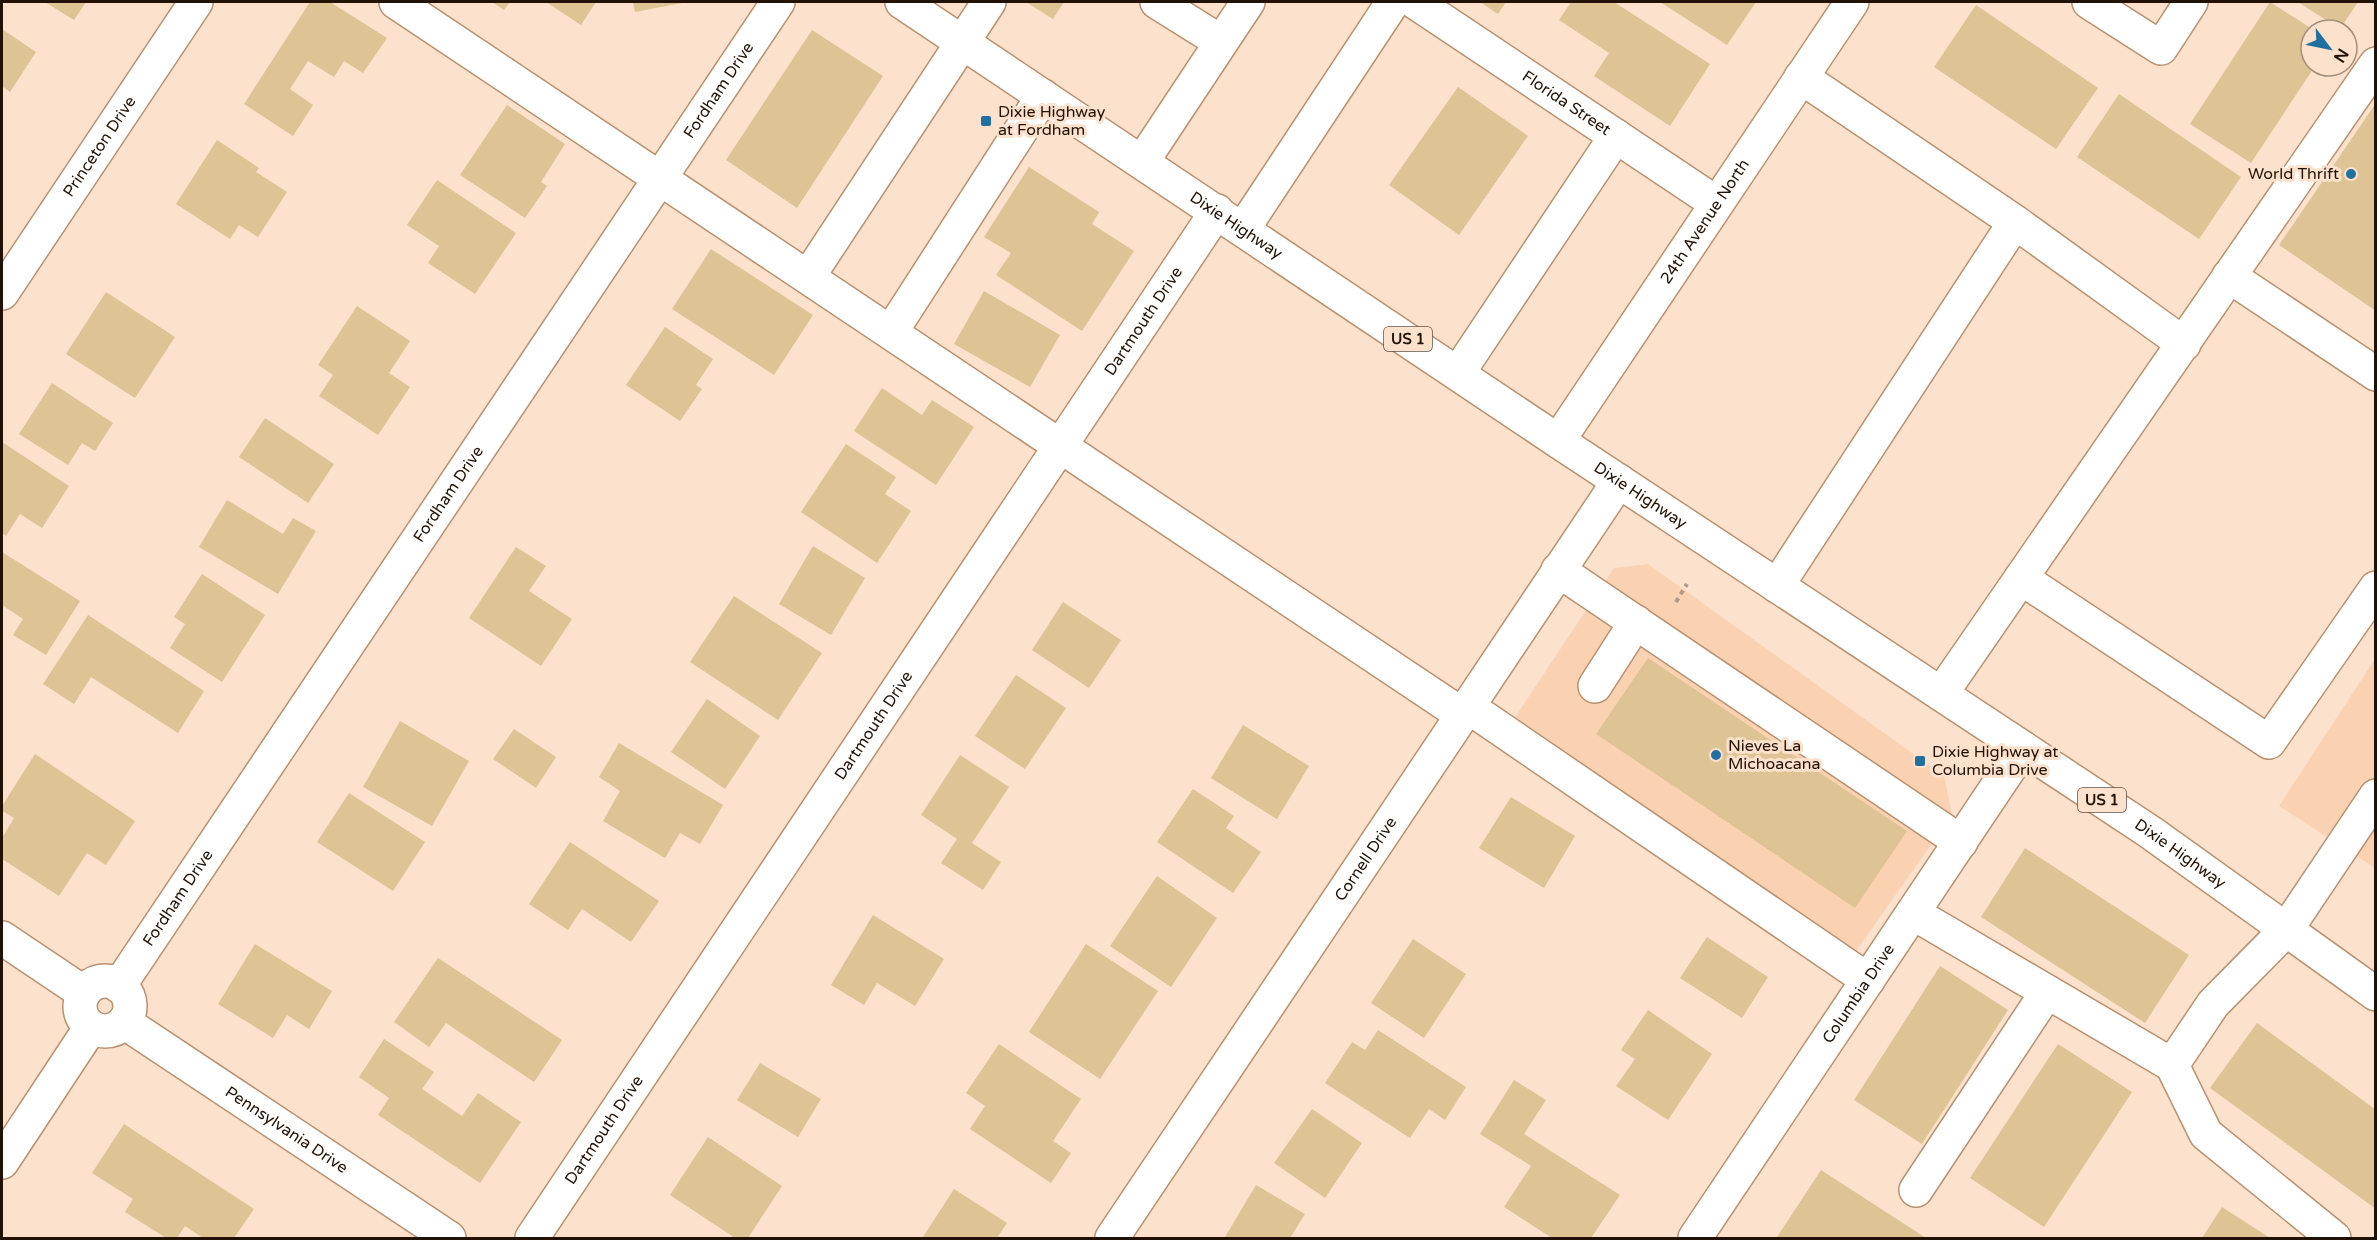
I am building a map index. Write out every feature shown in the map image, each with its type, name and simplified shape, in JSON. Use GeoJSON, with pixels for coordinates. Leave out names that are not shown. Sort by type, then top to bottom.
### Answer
{"type":"FeatureCollection","features":[{"type":"Feature","properties":{"kind":"street","name":"Princeton Drive"},"geometry":{"type":"LineString","coordinates":[[2,293],[196,2]]}},
{"type":"Feature","properties":{"kind":"street"},"geometry":{"type":"LineString","coordinates":[[396,2],[1060,446],[1464,710],[1868,980]]}},
{"type":"Feature","properties":{"kind":"street","name":"Fordham Drive"},"geometry":{"type":"LineString","coordinates":[[119,986],[778,2]]}},
{"type":"Feature","properties":{"kind":"street","name":"Dixie Highway"},"geometry":{"type":"LineString","coordinates":[[902,2],[1558,441],[2150,832],[2376,994]]}},
{"type":"Feature","properties":{"kind":"street"},"geometry":{"type":"LineString","coordinates":[[808,277],[988,2]]}},
{"type":"Feature","properties":{"kind":"street"},"geometry":{"type":"LineString","coordinates":[[1157,2],[1221,42]]}},
{"type":"Feature","properties":{"kind":"street"},"geometry":{"type":"LineString","coordinates":[[1142,162],[1248,2]]}},
{"type":"Feature","properties":{"kind":"street","name":"Dartmouth Drive"},"geometry":{"type":"LineString","coordinates":[[532,1239],[1060,446],[1393,2]]}},
{"type":"Feature","properties":{"kind":"street","name":"Florida Street"},"geometry":{"type":"LineString","coordinates":[[1415,2],[1716,203]]}},
{"type":"Feature","properties":{"kind":"street","name":"24th Avenue North"},"geometry":{"type":"LineString","coordinates":[[1558,441],[1852,2]]}},
{"type":"Feature","properties":{"kind":"street"},"geometry":{"type":"LineString","coordinates":[[2089,2],[2161,48],[2191,2]]}},
{"type":"Feature","properties":{"kind":"street"},"geometry":{"type":"LineString","coordinates":[[1941,694],[2376,64]]}},
{"type":"Feature","properties":{"kind":"street"},"geometry":{"type":"LineString","coordinates":[[1801,77],[2015,222],[2184,344]]}},
{"type":"Feature","properties":{"kind":"street"},"geometry":{"type":"LineString","coordinates":[[891,332],[1043,96]]}},
{"type":"Feature","properties":{"kind":"street"},"geometry":{"type":"LineString","coordinates":[[1458,373],[1616,136]]}},
{"type":"Feature","properties":{"kind":"street"},"geometry":{"type":"LineString","coordinates":[[1777,586],[2015,222]]}},
{"type":"Feature","properties":{"kind":"street"},"geometry":{"type":"LineString","coordinates":[[2229,276],[2376,374]]}},
{"type":"Feature","properties":{"kind":"street","name":"Cornell Drive"},"geometry":{"type":"LineString","coordinates":[[1112,1239],[1619,481]]}},
{"type":"Feature","properties":{"kind":"street"},"geometry":{"type":"LineString","coordinates":[[1558,570],[1961,842]]}},
{"type":"Feature","properties":{"kind":"street"},"geometry":{"type":"LineString","coordinates":[[2021,578],[2269,742],[2376,588]]}},
{"type":"Feature","properties":{"kind":"street"},"geometry":{"type":"LineString","coordinates":[[1595,686],[1636,622]]}},
{"type":"Feature","properties":{"kind":"street","name":"Columbia Drive"},"geometry":{"type":"LineString","coordinates":[[1695,1239],[2023,748]]}},
{"type":"Feature","properties":{"kind":"street"},"geometry":{"type":"LineString","coordinates":[[2172,1065],[2213,1004],[2286,930],[2376,796]]}},
{"type":"Feature","properties":{"kind":"street"},"geometry":{"type":"LineString","coordinates":[[1913,913],[2172,1065],[2206,1134],[2334,1239]]}},
{"type":"Feature","properties":{"kind":"street"},"geometry":{"type":"LineString","coordinates":[[2,938],[84,993]]}},
{"type":"Feature","properties":{"kind":"street"},"geometry":{"type":"LineString","coordinates":[[104,981],[119,986],[129,998],[129,1015],[113,1030],[98,1030],[92,1027],[82,1015],[81,1000],[84,993],[96,983],[104,981]]}},
{"type":"Feature","properties":{"kind":"street"},"geometry":{"type":"LineString","coordinates":[[1916,1190],[2047,992]]}},
{"type":"Feature","properties":{"kind":"street","name":"Pennsylvania Drive"},"geometry":{"type":"LineString","coordinates":[[124,1022],[449,1239]]}},
{"type":"Feature","properties":{"kind":"street"},"geometry":{"type":"LineString","coordinates":[[2,1162],[92,1027]]}},
{"type":"Feature","properties":{"kind":"path"},"geometry":{"type":"LineString","coordinates":[[1676,602],[1687,584]]}},
{"type":"Feature","properties":{"kind":"shaded area"},"geometry":{"type":"Polygon","coordinates":[[[1648,564],[1944,776],[1952,815],[1856,951],[1510,725],[1614,568],[1648,564]]]}},
{"type":"Feature","properties":{"kind":"shaded area"},"geometry":{"type":"Polygon","coordinates":[[[2375,659],[2375,868],[2279,806],[2375,659]]]}},
{"type":"Feature","properties":{"kind":"building"},"geometry":{"type":"Polygon","coordinates":[[[45,2],[86,2],[74,20],[45,2]]]}},
{"type":"Feature","properties":{"kind":"building"},"geometry":{"type":"Polygon","coordinates":[[[310,2],[330,2],[387,38],[363,73],[344,61],[334,77],[308,61],[290,89],[313,105],[293,136],[244,104],[310,2]]]}},
{"type":"Feature","properties":{"kind":"building"},"geometry":{"type":"Polygon","coordinates":[[[492,2],[510,2],[504,10],[492,2]]]}},
{"type":"Feature","properties":{"kind":"building"},"geometry":{"type":"Polygon","coordinates":[[[546,2],[596,2],[581,25],[546,2]]]}},
{"type":"Feature","properties":{"kind":"building"},"geometry":{"type":"Polygon","coordinates":[[[633,2],[682,2],[682,3],[635,12],[633,2]]]}},
{"type":"Feature","properties":{"kind":"building"},"geometry":{"type":"Polygon","coordinates":[[[1026,2],[1064,2],[1053,19],[1026,2]]]}},
{"type":"Feature","properties":{"kind":"building"},"geometry":{"type":"Polygon","coordinates":[[[1480,2],[1506,2],[1498,14],[1480,2]]]}},
{"type":"Feature","properties":{"kind":"building"},"geometry":{"type":"Polygon","coordinates":[[[1571,2],[1614,2],[1710,64],[1670,126],[1594,76],[1609,53],[1559,20],[1571,2]]]}},
{"type":"Feature","properties":{"kind":"building"},"geometry":{"type":"Polygon","coordinates":[[[1660,2],[1756,2],[1727,45],[1660,2]]]}},
{"type":"Feature","properties":{"kind":"building"},"geometry":{"type":"Polygon","coordinates":[[[2270,2],[2299,20],[2299,78],[2307,78],[2251,163],[2190,124],[2270,2]]]}},
{"type":"Feature","properties":{"kind":"building"},"geometry":{"type":"Polygon","coordinates":[[[2298,2],[2358,2],[2347,18],[2323,18],[2298,2]]]}},
{"type":"Feature","properties":{"kind":"building"},"geometry":{"type":"Polygon","coordinates":[[[1976,5],[2098,88],[2056,149],[1934,67],[1976,5]]]}},
{"type":"Feature","properties":{"kind":"building"},"geometry":{"type":"Polygon","coordinates":[[[2,29],[36,52],[10,92],[2,86],[2,29]]]}},
{"type":"Feature","properties":{"kind":"building"},"geometry":{"type":"Polygon","coordinates":[[[812,30],[883,76],[797,208],[726,160],[812,30]]]}},
{"type":"Feature","properties":{"kind":"building"},"geometry":{"type":"Polygon","coordinates":[[[1458,87],[1528,136],[1459,235],[1389,185],[1458,87]]]}},
{"type":"Feature","properties":{"kind":"building"},"geometry":{"type":"Polygon","coordinates":[[[2119,94],[2241,177],[2199,239],[2077,157],[2119,94]]]}},
{"type":"Feature","properties":{"kind":"building","name":"World Thrift"},"geometry":{"type":"Polygon","coordinates":[[[2376,103],[2376,311],[2279,245],[2376,103]]]}},
{"type":"Feature","properties":{"kind":"building"},"geometry":{"type":"Polygon","coordinates":[[[507,105],[565,144],[541,182],[547,186],[525,218],[460,175],[507,105]]]}},
{"type":"Feature","properties":{"kind":"building"},"geometry":{"type":"Polygon","coordinates":[[[217,140],[259,168],[256,172],[287,192],[258,237],[239,225],[230,239],[176,204],[217,140]]]}},
{"type":"Feature","properties":{"kind":"building"},"geometry":{"type":"Polygon","coordinates":[[[1029,167],[1099,212],[1092,224],[1134,251],[1082,331],[996,275],[1011,253],[984,237],[1029,167]]]}},
{"type":"Feature","properties":{"kind":"building"},"geometry":{"type":"Polygon","coordinates":[[[437,180],[516,233],[475,294],[428,263],[439,246],[407,225],[437,180]]]}},
{"type":"Feature","properties":{"kind":"building"},"geometry":{"type":"Polygon","coordinates":[[[711,249],[813,315],[774,375],[672,309],[711,249]]]}},
{"type":"Feature","properties":{"kind":"building"},"geometry":{"type":"Polygon","coordinates":[[[984,291],[1060,335],[1030,387],[954,344],[984,291]]]}},
{"type":"Feature","properties":{"kind":"building"},"geometry":{"type":"Polygon","coordinates":[[[106,292],[175,337],[135,398],[66,354],[106,292]]]}},
{"type":"Feature","properties":{"kind":"building"},"geometry":{"type":"Polygon","coordinates":[[[357,306],[410,341],[389,373],[410,387],[378,435],[319,396],[333,375],[318,365],[357,306]]]}},
{"type":"Feature","properties":{"kind":"building"},"geometry":{"type":"Polygon","coordinates":[[[665,327],[713,359],[696,385],[702,389],[680,421],[626,385],[665,327]]]}},
{"type":"Feature","properties":{"kind":"building"},"geometry":{"type":"Polygon","coordinates":[[[52,383],[113,423],[95,451],[82,443],[68,465],[19,434],[52,383]]]}},
{"type":"Feature","properties":{"kind":"building"},"geometry":{"type":"Polygon","coordinates":[[[882,388],[922,415],[932,400],[974,427],[936,485],[854,431],[882,388]]]}},
{"type":"Feature","properties":{"kind":"building"},"geometry":{"type":"Polygon","coordinates":[[[265,418],[334,464],[308,503],[239,457],[265,418]]]}},
{"type":"Feature","properties":{"kind":"building"},"geometry":{"type":"Polygon","coordinates":[[[2,442],[69,486],[42,528],[20,514],[6,536],[2,533],[2,442]]]}},
{"type":"Feature","properties":{"kind":"building"},"geometry":{"type":"Polygon","coordinates":[[[846,444],[896,477],[885,494],[911,511],[877,563],[801,512],[846,444]]]}},
{"type":"Feature","properties":{"kind":"building"},"geometry":{"type":"Polygon","coordinates":[[[227,500],[283,534],[293,518],[316,531],[278,594],[199,547],[227,500]]]}},
{"type":"Feature","properties":{"kind":"building"},"geometry":{"type":"Polygon","coordinates":[[[813,546],[865,578],[831,635],[779,604],[813,546]]]}},
{"type":"Feature","properties":{"kind":"building"},"geometry":{"type":"Polygon","coordinates":[[[516,547],[546,566],[529,591],[572,619],[541,666],[469,618],[516,547]]]}},
{"type":"Feature","properties":{"kind":"building"},"geometry":{"type":"Polygon","coordinates":[[[2,552],[80,601],[46,655],[13,635],[23,619],[2,605],[2,552]]]}},
{"type":"Feature","properties":{"kind":"building"},"geometry":{"type":"Polygon","coordinates":[[[202,574],[265,615],[222,682],[170,648],[185,624],[174,617],[202,574]]]}},
{"type":"Feature","properties":{"kind":"building"},"geometry":{"type":"Polygon","coordinates":[[[734,596],[822,653],[778,720],[690,662],[734,596]]]}},
{"type":"Feature","properties":{"kind":"building"},"geometry":{"type":"Polygon","coordinates":[[[1063,602],[1121,640],[1089,688],[1032,650],[1063,602]]]}},
{"type":"Feature","properties":{"kind":"building"},"geometry":{"type":"Polygon","coordinates":[[[88,615],[204,691],[178,733],[91,677],[74,704],[43,684],[88,615]]]}},
{"type":"Feature","properties":{"kind":"building"},"geometry":{"type":"Polygon","coordinates":[[[1648,658],[1907,831],[1855,908],[1596,734],[1648,658]]]}},
{"type":"Feature","properties":{"kind":"building"},"geometry":{"type":"Polygon","coordinates":[[[1016,675],[1066,708],[1025,769],[975,736],[1016,675]]]}},
{"type":"Feature","properties":{"kind":"building"},"geometry":{"type":"Polygon","coordinates":[[[707,699],[760,736],[725,789],[671,752],[707,699]]]}},
{"type":"Feature","properties":{"kind":"building"},"geometry":{"type":"Polygon","coordinates":[[[400,721],[469,761],[432,826],[363,787],[400,721]]]}},
{"type":"Feature","properties":{"kind":"building"},"geometry":{"type":"Polygon","coordinates":[[[1243,725],[1309,766],[1277,819],[1211,778],[1243,725]]]}},
{"type":"Feature","properties":{"kind":"building"},"geometry":{"type":"Polygon","coordinates":[[[514,729],[556,757],[536,788],[493,759],[514,729]]]}},
{"type":"Feature","properties":{"kind":"building"},"geometry":{"type":"Polygon","coordinates":[[[619,743],[723,805],[700,844],[680,833],[665,858],[603,821],[620,791],[599,777],[619,743]]]}},
{"type":"Feature","properties":{"kind":"building"},"geometry":{"type":"Polygon","coordinates":[[[35,754],[135,821],[106,865],[87,853],[59,896],[2,859],[2,838],[14,818],[2,811],[2,806],[35,754]]]}},
{"type":"Feature","properties":{"kind":"building"},"geometry":{"type":"Polygon","coordinates":[[[960,755],[1009,787],[972,843],[1001,862],[983,890],[941,863],[957,839],[921,815],[960,755]]]}},
{"type":"Feature","properties":{"kind":"building"},"geometry":{"type":"Polygon","coordinates":[[[1193,789],[1234,816],[1226,828],[1261,852],[1233,893],[1157,842],[1193,789]]]}},
{"type":"Feature","properties":{"kind":"building"},"geometry":{"type":"Polygon","coordinates":[[[349,793],[425,842],[393,891],[317,842],[349,793]]]}},
{"type":"Feature","properties":{"kind":"building"},"geometry":{"type":"Polygon","coordinates":[[[1511,797],[1575,836],[1544,888],[1479,848],[1511,797]]]}},
{"type":"Feature","properties":{"kind":"building"},"geometry":{"type":"Polygon","coordinates":[[[570,842],[659,901],[631,942],[582,909],[568,930],[529,904],[570,842]]]}},
{"type":"Feature","properties":{"kind":"building"},"geometry":{"type":"Polygon","coordinates":[[[2025,848],[2189,955],[2145,1023],[1981,917],[2025,848]]]}},
{"type":"Feature","properties":{"kind":"building"},"geometry":{"type":"Polygon","coordinates":[[[1157,876],[1217,918],[1171,987],[1110,946],[1157,876]]]}},
{"type":"Feature","properties":{"kind":"building"},"geometry":{"type":"Polygon","coordinates":[[[873,915],[944,959],[915,1006],[877,983],[864,1005],[831,985],[873,915]]]}},
{"type":"Feature","properties":{"kind":"building"},"geometry":{"type":"Polygon","coordinates":[[[1707,937],[1768,977],[1742,1018],[1680,978],[1707,937]]]}},
{"type":"Feature","properties":{"kind":"building"},"geometry":{"type":"Polygon","coordinates":[[[1413,939],[1466,974],[1424,1038],[1371,1003],[1413,939]]]}},
{"type":"Feature","properties":{"kind":"building"},"geometry":{"type":"Polygon","coordinates":[[[255,944],[332,991],[309,1029],[287,1015],[273,1038],[218,1004],[255,944]]]}},
{"type":"Feature","properties":{"kind":"building"},"geometry":{"type":"Polygon","coordinates":[[[1086,944],[1158,991],[1100,1079],[1029,1032],[1086,944]]]}},
{"type":"Feature","properties":{"kind":"building"},"geometry":{"type":"Polygon","coordinates":[[[438,958],[562,1040],[534,1082],[446,1023],[429,1047],[394,1022],[438,958]]]}},
{"type":"Feature","properties":{"kind":"building"},"geometry":{"type":"Polygon","coordinates":[[[1940,966],[2008,1010],[1922,1144],[1854,1100],[1940,966]]]}},
{"type":"Feature","properties":{"kind":"building"},"geometry":{"type":"Polygon","coordinates":[[[1648,1010],[1712,1054],[1668,1120],[1616,1086],[1635,1059],[1621,1050],[1648,1010]]]}},
{"type":"Feature","properties":{"kind":"building"},"geometry":{"type":"Polygon","coordinates":[[[2257,1023],[2376,1110],[2376,1209],[2210,1088],[2257,1023]]]}},
{"type":"Feature","properties":{"kind":"building"},"geometry":{"type":"Polygon","coordinates":[[[1378,1030],[1466,1087],[1445,1120],[1429,1109],[1410,1138],[1325,1083],[1352,1042],[1365,1050],[1378,1030]]]}},
{"type":"Feature","properties":{"kind":"building"},"geometry":{"type":"Polygon","coordinates":[[[384,1039],[434,1072],[422,1089],[462,1116],[478,1093],[521,1122],[480,1183],[378,1115],[389,1098],[359,1077],[384,1039]]]}},
{"type":"Feature","properties":{"kind":"building"},"geometry":{"type":"Polygon","coordinates":[[[999,1044],[1081,1099],[1053,1141],[1071,1153],[1051,1183],[970,1129],[985,1106],[966,1093],[999,1044]]]}},
{"type":"Feature","properties":{"kind":"building"},"geometry":{"type":"Polygon","coordinates":[[[2058,1044],[2132,1092],[2044,1227],[1970,1178],[2058,1044]]]}},
{"type":"Feature","properties":{"kind":"building"},"geometry":{"type":"Polygon","coordinates":[[[760,1063],[821,1099],[798,1137],[737,1100],[760,1063]]]}},
{"type":"Feature","properties":{"kind":"building"},"geometry":{"type":"Polygon","coordinates":[[[1514,1080],[1546,1100],[1524,1134],[1620,1195],[1591,1238],[1552,1238],[1504,1207],[1531,1166],[1480,1134],[1514,1080]]]}},
{"type":"Feature","properties":{"kind":"building"},"geometry":{"type":"Polygon","coordinates":[[[1312,1109],[1362,1143],[1325,1198],[1274,1163],[1312,1109]]]}},
{"type":"Feature","properties":{"kind":"building"},"geometry":{"type":"Polygon","coordinates":[[[124,1124],[254,1209],[234,1238],[203,1238],[185,1226],[177,1238],[166,1238],[125,1212],[133,1199],[92,1173],[124,1124]]]}},
{"type":"Feature","properties":{"kind":"building"},"geometry":{"type":"Polygon","coordinates":[[[708,1137],[782,1186],[748,1238],[735,1238],[670,1195],[708,1137]]]}},
{"type":"Feature","properties":{"kind":"building"},"geometry":{"type":"Polygon","coordinates":[[[1821,1170],[1926,1238],[1777,1237],[1821,1170]]]}},
{"type":"Feature","properties":{"kind":"building"},"geometry":{"type":"Polygon","coordinates":[[[1256,1185],[1305,1214],[1290,1238],[1225,1237],[1256,1185]]]}},
{"type":"Feature","properties":{"kind":"building"},"geometry":{"type":"Polygon","coordinates":[[[954,1189],[1007,1223],[997,1238],[923,1237],[954,1189]]]}},
{"type":"Feature","properties":{"kind":"building"},"geometry":{"type":"Polygon","coordinates":[[[2222,1207],[2270,1238],[2202,1238],[2222,1207]]]}},
{"type":"Feature","properties":{"kind":"place","name":"Dixie Highway at Fordham"},"geometry":{"type":"Point","coordinates":[986,121]}},
{"type":"Feature","properties":{"kind":"place","name":"World Thrift"},"geometry":{"type":"Point","coordinates":[2351,174]}},
{"type":"Feature","properties":{"kind":"place","name":"Nieves La Michoacana"},"geometry":{"type":"Point","coordinates":[1716,755]}},
{"type":"Feature","properties":{"kind":"place","name":"Dixie Highway at Columbia Drive"},"geometry":{"type":"Point","coordinates":[1920,761]}}]}
